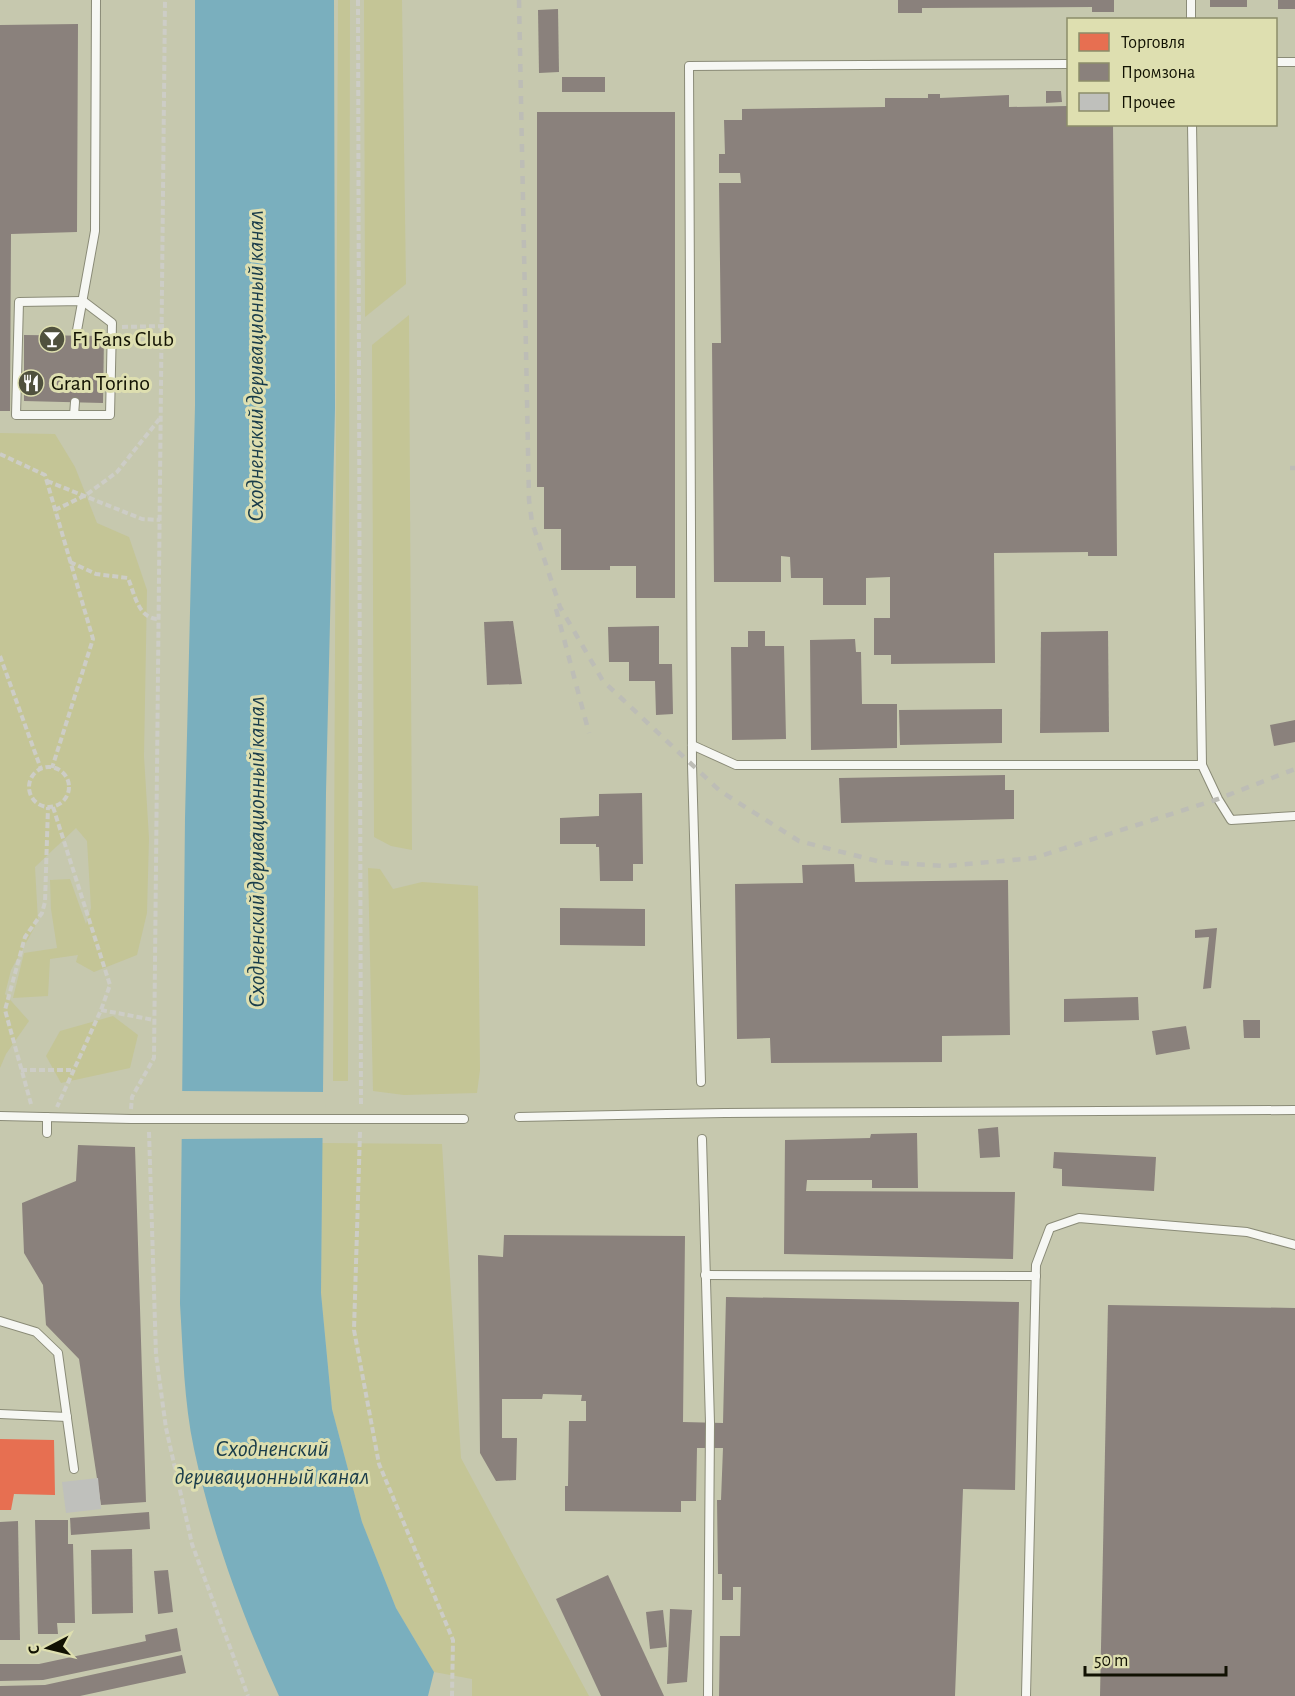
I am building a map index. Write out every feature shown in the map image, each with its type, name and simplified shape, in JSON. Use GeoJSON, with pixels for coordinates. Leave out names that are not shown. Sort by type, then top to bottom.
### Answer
{"type":"FeatureCollection","features":[{"type":"Feature","properties":{"kind":"lane"},"geometry":{"type":"LineString","coordinates":[[76,336],[95,231],[96,0]]}},
{"type":"Feature","properties":{"kind":"lane"},"geometry":{"type":"LineString","coordinates":[[1191,0],[1191,18]]}},
{"type":"Feature","properties":{"kind":"lane"},"geometry":{"type":"LineString","coordinates":[[1277,62],[1295,62]]}},
{"type":"Feature","properties":{"kind":"lane"},"geometry":{"type":"LineString","coordinates":[[701,1082],[692,745],[689,66],[1067,64]]}},
{"type":"Feature","properties":{"kind":"lane"},"geometry":{"type":"LineString","coordinates":[[1192,126],[1202,765],[1231,820],[1295,816]]}},
{"type":"Feature","properties":{"kind":"lane"},"geometry":{"type":"LineString","coordinates":[[83,301],[112,323],[110,415],[16,415],[19,302],[83,301]]}},
{"type":"Feature","properties":{"kind":"lane"},"geometry":{"type":"LineString","coordinates":[[74,415],[75,402]]}},
{"type":"Feature","properties":{"kind":"lane"},"geometry":{"type":"LineString","coordinates":[[692,745],[736,765],[1202,765]]}},
{"type":"Feature","properties":{"kind":"lane"},"geometry":{"type":"LineString","coordinates":[[519,1117],[725,1113],[1295,1110]]}},
{"type":"Feature","properties":{"kind":"lane"},"geometry":{"type":"LineString","coordinates":[[0,1116],[154,1119],[464,1119]]}},
{"type":"Feature","properties":{"kind":"lane"},"geometry":{"type":"LineString","coordinates":[[47,1133],[50,1117]]}},
{"type":"Feature","properties":{"kind":"lane"},"geometry":{"type":"LineString","coordinates":[[702,1139],[710,1423],[708,1696]]}},
{"type":"Feature","properties":{"kind":"lane"},"geometry":{"type":"LineString","coordinates":[[1026,1696],[1036,1265],[1050,1228],[1079,1218],[1247,1232],[1295,1245]]}},
{"type":"Feature","properties":{"kind":"lane"},"geometry":{"type":"LineString","coordinates":[[705,1275],[1036,1276]]}},
{"type":"Feature","properties":{"kind":"lane"},"geometry":{"type":"LineString","coordinates":[[0,1322],[36,1332],[58,1353],[74,1469]]}},
{"type":"Feature","properties":{"kind":"lane"},"geometry":{"type":"LineString","coordinates":[[0,1414],[67,1417]]}},
{"type":"Feature","properties":{"kind":"path"},"geometry":{"type":"LineString","coordinates":[[132,1097],[154,1058],[158,619],[164,326],[165,0]]}},
{"type":"Feature","properties":{"kind":"path"},"geometry":{"type":"LineString","coordinates":[[358,0],[361,1098]]}},
{"type":"Feature","properties":{"kind":"path"},"geometry":{"type":"LineString","coordinates":[[126,326],[164,326]]}},
{"type":"Feature","properties":{"kind":"path"},"geometry":{"type":"LineString","coordinates":[[55,510],[86,495],[117,472],[162,417]]}},
{"type":"Feature","properties":{"kind":"path"},"geometry":{"type":"LineString","coordinates":[[0,454],[45,475],[93,639],[52,768]]}},
{"type":"Feature","properties":{"kind":"path"},"geometry":{"type":"LineString","coordinates":[[46,481],[142,519],[160,520]]}},
{"type":"Feature","properties":{"kind":"path"},"geometry":{"type":"LineString","coordinates":[[70,562],[96,574],[128,578],[142,612],[149,618],[158,619]]}},
{"type":"Feature","properties":{"kind":"path"},"geometry":{"type":"LineString","coordinates":[[0,656],[41,769]]}},
{"type":"Feature","properties":{"kind":"path"},"geometry":{"type":"LineString","coordinates":[[52,768],[63,774],[69,787],[65,800],[50,807],[37,803],[29,792],[31,778],[41,769],[52,768]]}},
{"type":"Feature","properties":{"kind":"path"},"geometry":{"type":"LineString","coordinates":[[34,1117],[5,1010],[26,937],[42,913],[45,902],[50,807]]}},
{"type":"Feature","properties":{"kind":"path"},"geometry":{"type":"LineString","coordinates":[[50,807],[110,985],[101,1010],[50,1117]]}},
{"type":"Feature","properties":{"kind":"path"},"geometry":{"type":"LineString","coordinates":[[0,1004],[6,1003]]}},
{"type":"Feature","properties":{"kind":"path"},"geometry":{"type":"LineString","coordinates":[[101,1010],[154,1020]]}},
{"type":"Feature","properties":{"kind":"path"},"geometry":{"type":"LineString","coordinates":[[21,1070],[72,1070]]}},
{"type":"Feature","properties":{"kind":"path"},"geometry":{"type":"LineString","coordinates":[[362,1118],[354,1330],[379,1464],[453,1640],[452,1696]]}},
{"type":"Feature","properties":{"kind":"path"},"geometry":{"type":"LineString","coordinates":[[154,1119],[156,1355],[166,1428],[192,1544],[248,1696]]}},
{"type":"Feature","properties":{"kind":"green space"},"geometry":{"type":"Polygon","coordinates":[[[338,0],[350,0],[348,1081],[333,1081],[338,0]]]}},
{"type":"Feature","properties":{"kind":"green space"},"geometry":{"type":"Polygon","coordinates":[[[364,0],[402,0],[406,284],[365,317],[364,0]]]}},
{"type":"Feature","properties":{"kind":"green space"},"geometry":{"type":"Polygon","coordinates":[[[409,315],[412,850],[391,846],[374,837],[372,345],[409,315]]]}},
{"type":"Feature","properties":{"kind":"green space"},"geometry":{"type":"Polygon","coordinates":[[[0,433],[55,434],[75,467],[97,523],[129,537],[147,590],[144,756],[149,838],[147,913],[137,955],[94,972],[76,962],[78,955],[50,959],[48,996],[13,998],[24,953],[57,948],[51,909],[50,880],[70,879],[86,924],[91,908],[87,841],[76,828],[35,867],[38,921],[11,970],[5,994],[29,1021],[6,1054],[0,1068],[0,433]]]}},
{"type":"Feature","properties":{"kind":"green space"},"geometry":{"type":"Polygon","coordinates":[[[368,868],[380,869],[393,889],[422,882],[478,886],[480,1070],[477,1093],[404,1095],[373,1091],[368,868]]]}},
{"type":"Feature","properties":{"kind":"green space"},"geometry":{"type":"Polygon","coordinates":[[[113,1016],[138,1035],[130,1068],[61,1083],[46,1056],[60,1031],[113,1016]]]}},
{"type":"Feature","properties":{"kind":"green space"},"geometry":{"type":"Polygon","coordinates":[[[322,1143],[442,1144],[461,1458],[589,1696],[472,1696],[472,1679],[434,1672],[396,1608],[362,1522],[332,1409],[321,1293],[322,1143]]]}},
{"type":"Feature","properties":{"kind":"water","name":"Сходненский деривационный канал"},"geometry":{"type":"Polygon","coordinates":[[[195,0],[334,0],[335,408],[326,792],[321,1293],[332,1409],[362,1522],[396,1608],[434,1672],[428,1696],[279,1696],[241,1606],[219,1544],[201,1481],[188,1413],[180,1304],[185,818],[195,406],[195,0]]]}},
{"type":"Feature","properties":{"kind":"pier"},"geometry":{"type":"Polygon","coordinates":[[[179,1091],[326,1092],[325,1138],[178,1139],[179,1091]]]}},
{"type":"Feature","properties":{"kind":"building: Торговля"},"geometry":{"type":"Polygon","coordinates":[[[0,1439],[54,1440],[55,1495],[14,1494],[11,1510],[0,1510],[0,1439]]]}},
{"type":"Feature","properties":{"kind":"building: Промзона"},"geometry":{"type":"Polygon","coordinates":[[[898,0],[1114,0],[1114,12],[1092,12],[1092,7],[922,8],[922,13],[898,13],[898,0]]]}},
{"type":"Feature","properties":{"kind":"building: Промзона"},"geometry":{"type":"Polygon","coordinates":[[[1210,0],[1247,0],[1247,7],[1210,7],[1210,0]]]}},
{"type":"Feature","properties":{"kind":"building: Промзона"},"geometry":{"type":"Polygon","coordinates":[[[1278,0],[1295,0],[1295,9],[1278,9],[1278,0]]]}},
{"type":"Feature","properties":{"kind":"building: Промзона"},"geometry":{"type":"Polygon","coordinates":[[[558,9],[559,72],[539,73],[538,10],[558,9]]]}},
{"type":"Feature","properties":{"kind":"building: Промзона"},"geometry":{"type":"Polygon","coordinates":[[[78,24],[77,232],[11,234],[10,411],[0,411],[0,25],[78,24]]]}},
{"type":"Feature","properties":{"kind":"building: Промзона"},"geometry":{"type":"Polygon","coordinates":[[[562,77],[605,77],[605,92],[562,92],[562,77]]]}},
{"type":"Feature","properties":{"kind":"building: Промзона"},"geometry":{"type":"Polygon","coordinates":[[[1046,91],[1061,91],[1062,102],[1046,103],[1046,91]]]}},
{"type":"Feature","properties":{"kind":"building: Промзона"},"geometry":{"type":"Polygon","coordinates":[[[928,94],[940,94],[940,98],[1009,95],[1009,107],[1067,106],[1067,126],[1113,126],[1117,556],[1088,556],[1088,552],[994,553],[995,663],[891,664],[891,655],[874,655],[874,618],[890,618],[890,577],[866,578],[866,605],[823,605],[823,578],[791,578],[790,557],[781,556],[781,582],[714,582],[712,343],[721,343],[719,183],[741,183],[740,173],[719,173],[719,154],[725,154],[724,120],[742,120],[742,109],[885,107],[885,98],[928,98],[928,94]]]}},
{"type":"Feature","properties":{"kind":"building: Промзона"},"geometry":{"type":"Polygon","coordinates":[[[537,112],[675,112],[675,598],[636,598],[636,566],[610,566],[610,570],[561,570],[561,529],[544,529],[544,487],[537,487],[537,112]]]}},
{"type":"Feature","properties":{"kind":"building: Промзона"},"geometry":{"type":"Polygon","coordinates":[[[24,335],[104,336],[103,403],[24,401],[24,335]]]}},
{"type":"Feature","properties":{"kind":"building: Промзона"},"geometry":{"type":"Polygon","coordinates":[[[513,621],[522,684],[487,685],[484,622],[513,621]]]}},
{"type":"Feature","properties":{"kind":"building: Промзона"},"geometry":{"type":"Polygon","coordinates":[[[659,626],[659,664],[672,664],[673,714],[656,715],[655,681],[629,681],[629,662],[609,662],[608,627],[659,626]]]}},
{"type":"Feature","properties":{"kind":"building: Промзона"},"geometry":{"type":"Polygon","coordinates":[[[748,631],[765,631],[765,646],[784,646],[786,739],[732,740],[731,647],[748,647],[748,631]]]}},
{"type":"Feature","properties":{"kind":"building: Промзона"},"geometry":{"type":"Polygon","coordinates":[[[1108,631],[1109,732],[1040,733],[1041,632],[1108,631]]]}},
{"type":"Feature","properties":{"kind":"building: Промзона"},"geometry":{"type":"Polygon","coordinates":[[[855,639],[856,652],[861,652],[862,704],[897,704],[897,748],[811,750],[810,640],[855,639]]]}},
{"type":"Feature","properties":{"kind":"building: Промзона"},"geometry":{"type":"Polygon","coordinates":[[[1002,709],[1002,743],[900,745],[899,710],[1002,709]]]}},
{"type":"Feature","properties":{"kind":"building: Промзона"},"geometry":{"type":"Polygon","coordinates":[[[1295,720],[1295,742],[1274,746],[1270,725],[1295,720]]]}},
{"type":"Feature","properties":{"kind":"building: Промзона"},"geometry":{"type":"Polygon","coordinates":[[[1005,775],[1005,790],[1014,790],[1014,819],[841,823],[839,778],[1005,775]]]}},
{"type":"Feature","properties":{"kind":"building: Промзона"},"geometry":{"type":"Polygon","coordinates":[[[642,793],[643,864],[633,864],[633,881],[600,881],[599,847],[596,847],[596,844],[560,844],[560,818],[599,816],[599,794],[642,793]]]}},
{"type":"Feature","properties":{"kind":"building: Промзона"},"geometry":{"type":"Polygon","coordinates":[[[854,864],[855,882],[1008,880],[1010,1035],[942,1036],[942,1062],[771,1063],[770,1038],[737,1039],[735,884],[803,883],[802,865],[854,864]]]}},
{"type":"Feature","properties":{"kind":"building: Промзона"},"geometry":{"type":"Polygon","coordinates":[[[560,908],[645,909],[645,946],[560,945],[560,908]]]}},
{"type":"Feature","properties":{"kind":"building: Промзона"},"geometry":{"type":"Polygon","coordinates":[[[1217,928],[1211,988],[1203,989],[1209,937],[1195,938],[1195,930],[1217,928]]]}},
{"type":"Feature","properties":{"kind":"building: Промзона"},"geometry":{"type":"Polygon","coordinates":[[[1138,997],[1139,1020],[1064,1022],[1064,999],[1138,997]]]}},
{"type":"Feature","properties":{"kind":"building: Промзона"},"geometry":{"type":"Polygon","coordinates":[[[1243,1020],[1260,1020],[1260,1038],[1244,1038],[1243,1020]]]}},
{"type":"Feature","properties":{"kind":"building: Промзона"},"geometry":{"type":"Polygon","coordinates":[[[1186,1026],[1190,1049],[1156,1055],[1152,1031],[1186,1026]]]}},
{"type":"Feature","properties":{"kind":"building: Промзона"},"geometry":{"type":"Polygon","coordinates":[[[998,1127],[1000,1157],[980,1158],[978,1129],[998,1127]]]}},
{"type":"Feature","properties":{"kind":"building: Промзона"},"geometry":{"type":"Polygon","coordinates":[[[917,1133],[918,1188],[872,1188],[872,1180],[807,1180],[806,1191],[1015,1192],[1013,1259],[784,1254],[785,1140],[870,1138],[871,1134],[917,1133]]]}},
{"type":"Feature","properties":{"kind":"building: Промзона"},"geometry":{"type":"Polygon","coordinates":[[[78,1145],[135,1147],[146,1502],[101,1505],[79,1359],[46,1325],[43,1285],[24,1253],[22,1203],[76,1181],[78,1145]]]}},
{"type":"Feature","properties":{"kind":"building: Промзона"},"geometry":{"type":"Polygon","coordinates":[[[1054,1152],[1156,1157],[1154,1191],[1062,1186],[1062,1169],[1053,1168],[1054,1152]]]}},
{"type":"Feature","properties":{"kind":"building: Промзона"},"geometry":{"type":"Polygon","coordinates":[[[504,1235],[685,1236],[683,1422],[723,1423],[726,1297],[1019,1302],[1015,1490],[963,1489],[955,1696],[719,1696],[720,1636],[740,1636],[741,1587],[733,1587],[733,1600],[722,1600],[722,1574],[718,1574],[717,1500],[721,1500],[723,1448],[697,1448],[696,1501],[681,1501],[681,1512],[565,1511],[565,1486],[568,1486],[569,1421],[586,1421],[586,1401],[581,1401],[582,1395],[543,1394],[542,1399],[502,1399],[502,1438],[517,1438],[516,1480],[496,1481],[480,1453],[478,1255],[503,1257],[504,1235]]]}},
{"type":"Feature","properties":{"kind":"building: Промзона"},"geometry":{"type":"Polygon","coordinates":[[[1108,1305],[1295,1308],[1295,1696],[1100,1696],[1108,1305]]]}},
{"type":"Feature","properties":{"kind":"building: Промзона"},"geometry":{"type":"Polygon","coordinates":[[[149,1512],[150,1529],[71,1535],[70,1518],[149,1512]]]}},
{"type":"Feature","properties":{"kind":"building: Промзона"},"geometry":{"type":"Polygon","coordinates":[[[35,1520],[68,1520],[68,1544],[73,1544],[75,1623],[57,1623],[58,1634],[38,1634],[35,1520]]]}},
{"type":"Feature","properties":{"kind":"building: Промзона"},"geometry":{"type":"Polygon","coordinates":[[[18,1521],[20,1640],[0,1640],[0,1522],[18,1521]]]}},
{"type":"Feature","properties":{"kind":"building: Промзона"},"geometry":{"type":"Polygon","coordinates":[[[132,1549],[133,1613],[92,1614],[91,1550],[132,1549]]]}},
{"type":"Feature","properties":{"kind":"building: Промзона"},"geometry":{"type":"Polygon","coordinates":[[[168,1570],[173,1612],[158,1614],[154,1571],[168,1570]]]}},
{"type":"Feature","properties":{"kind":"building: Промзона"},"geometry":{"type":"Polygon","coordinates":[[[608,1575],[664,1696],[601,1696],[556,1599],[608,1575]]]}},
{"type":"Feature","properties":{"kind":"building: Промзона"},"geometry":{"type":"Polygon","coordinates":[[[670,1609],[692,1610],[687,1682],[667,1684],[670,1609]]]}},
{"type":"Feature","properties":{"kind":"building: Промзона"},"geometry":{"type":"Polygon","coordinates":[[[663,1610],[667,1647],[650,1649],[646,1612],[663,1610]]]}},
{"type":"Feature","properties":{"kind":"building: Промзона"},"geometry":{"type":"Polygon","coordinates":[[[177,1628],[181,1651],[43,1680],[0,1681],[0,1664],[39,1664],[146,1641],[145,1635],[177,1628]]]}},
{"type":"Feature","properties":{"kind":"building: Промзона"},"geometry":{"type":"Polygon","coordinates":[[[182,1655],[186,1673],[80,1696],[0,1696],[0,1686],[45,1685],[182,1655]]]}},
{"type":"Feature","properties":{"kind":"building: Прочее"},"geometry":{"type":"Polygon","coordinates":[[[98,1478],[101,1509],[66,1513],[62,1482],[98,1478]]]}},
{"type":"Feature","properties":{"kind":"railway"},"geometry":{"type":"LineString","coordinates":[[519,0],[529,500],[532,522],[560,607],[603,681],[720,791],[799,841],[881,862],[946,866],[1034,858],[1218,799],[1295,769]]}},
{"type":"Feature","properties":{"kind":"railway"},"geometry":{"type":"LineString","coordinates":[[1290,468],[1295,468]]}},
{"type":"Feature","properties":{"kind":"railway"},"geometry":{"type":"LineString","coordinates":[[556,609],[589,733]]}},
{"type":"Feature","properties":{"kind":"place","name":"F1 Fans Club"},"geometry":{"type":"Point","coordinates":[52,339]}},
{"type":"Feature","properties":{"kind":"place","name":"Gran Torino"},"geometry":{"type":"Point","coordinates":[31,383]}}]}
